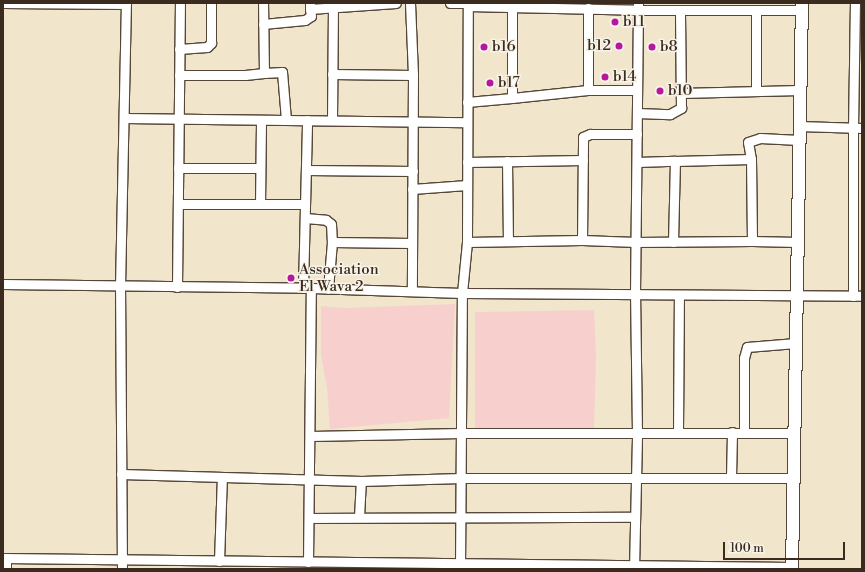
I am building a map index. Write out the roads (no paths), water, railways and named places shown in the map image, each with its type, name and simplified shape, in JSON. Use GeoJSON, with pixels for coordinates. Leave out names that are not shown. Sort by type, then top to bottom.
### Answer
{"type":"FeatureCollection","features":[{"type":"Feature","properties":{"kind":"street"},"geometry":{"type":"LineString","coordinates":[[3,3],[126,3],[120,287],[121,564]]}},
{"type":"Feature","properties":{"kind":"street"},"geometry":{"type":"LineString","coordinates":[[177,287],[180,3]]}},
{"type":"Feature","properties":{"kind":"street"},"geometry":{"type":"LineString","coordinates":[[179,49],[207,47],[211,43],[211,3]]}},
{"type":"Feature","properties":{"kind":"street"},"geometry":{"type":"LineString","coordinates":[[263,3],[264,73]]}},
{"type":"Feature","properties":{"kind":"street"},"geometry":{"type":"LineString","coordinates":[[263,24],[305,20],[311,16],[310,6],[333,7],[396,3]]}},
{"type":"Feature","properties":{"kind":"street"},"geometry":{"type":"LineString","coordinates":[[410,3],[413,75],[412,291]]}},
{"type":"Feature","properties":{"kind":"street"},"geometry":{"type":"LineString","coordinates":[[6,569],[5,558],[121,564],[219,561],[246,565],[308,562],[460,566],[792,568],[802,6],[756,10],[680,10],[638,6],[588,8],[450,3]]}},
{"type":"Feature","properties":{"kind":"street"},"geometry":{"type":"LineString","coordinates":[[460,566],[462,293],[467,242],[468,4]]}},
{"type":"Feature","properties":{"kind":"street"},"geometry":{"type":"LineString","coordinates":[[3,284],[120,287],[307,288],[462,293],[858,296],[857,5]]}},
{"type":"Feature","properties":{"kind":"street"},"geometry":{"type":"LineString","coordinates":[[512,6],[512,98]]}},
{"type":"Feature","properties":{"kind":"street"},"geometry":{"type":"LineString","coordinates":[[634,567],[637,433],[635,294],[638,6]]}},
{"type":"Feature","properties":{"kind":"street"},"geometry":{"type":"LineString","coordinates":[[332,120],[333,7]]}},
{"type":"Feature","properties":{"kind":"street"},"geometry":{"type":"LineString","coordinates":[[588,8],[588,90]]}},
{"type":"Feature","properties":{"kind":"street"},"geometry":{"type":"LineString","coordinates":[[637,114],[674,113],[681,108],[680,10]]}},
{"type":"Feature","properties":{"kind":"street"},"geometry":{"type":"LineString","coordinates":[[756,10],[756,91]]}},
{"type":"Feature","properties":{"kind":"street"},"geometry":{"type":"LineString","coordinates":[[179,75],[245,75],[282,72],[286,120]]}},
{"type":"Feature","properties":{"kind":"street"},"geometry":{"type":"LineString","coordinates":[[332,74],[413,75]]}},
{"type":"Feature","properties":{"kind":"street"},"geometry":{"type":"LineString","coordinates":[[468,102],[588,90],[637,90]]}},
{"type":"Feature","properties":{"kind":"street"},"geometry":{"type":"LineString","coordinates":[[681,93],[800,90]]}},
{"type":"Feature","properties":{"kind":"street"},"geometry":{"type":"LineString","coordinates":[[124,118],[468,122]]}},
{"type":"Feature","properties":{"kind":"street"},"geometry":{"type":"LineString","coordinates":[[260,204],[261,120]]}},
{"type":"Feature","properties":{"kind":"street"},"geometry":{"type":"LineString","coordinates":[[307,120],[305,218],[311,436],[308,562]]}},
{"type":"Feature","properties":{"kind":"street"},"geometry":{"type":"LineString","coordinates":[[800,126],[857,128]]}},
{"type":"Feature","properties":{"kind":"street"},"geometry":{"type":"LineString","coordinates":[[582,240],[584,138],[586,135],[637,134]]}},
{"type":"Feature","properties":{"kind":"street"},"geometry":{"type":"LineString","coordinates":[[752,241],[751,159],[748,142],[760,138],[799,140]]}},
{"type":"Feature","properties":{"kind":"street"},"geometry":{"type":"LineString","coordinates":[[637,162],[751,159]]}},
{"type":"Feature","properties":{"kind":"street"},"geometry":{"type":"LineString","coordinates":[[467,162],[583,160]]}},
{"type":"Feature","properties":{"kind":"street"},"geometry":{"type":"LineString","coordinates":[[507,161],[508,241]]}},
{"type":"Feature","properties":{"kind":"street"},"geometry":{"type":"LineString","coordinates":[[673,242],[675,161]]}},
{"type":"Feature","properties":{"kind":"street"},"geometry":{"type":"LineString","coordinates":[[178,168],[260,168]]}},
{"type":"Feature","properties":{"kind":"street"},"geometry":{"type":"LineString","coordinates":[[306,170],[413,171]]}},
{"type":"Feature","properties":{"kind":"street"},"geometry":{"type":"LineString","coordinates":[[412,189],[467,185]]}},
{"type":"Feature","properties":{"kind":"street"},"geometry":{"type":"LineString","coordinates":[[178,204],[305,204]]}},
{"type":"Feature","properties":{"kind":"street"},"geometry":{"type":"LineString","coordinates":[[305,218],[329,221],[332,242],[328,289]]}},
{"type":"Feature","properties":{"kind":"street"},"geometry":{"type":"LineString","coordinates":[[467,242],[582,240],[636,242],[798,242]]}},
{"type":"Feature","properties":{"kind":"street"},"geometry":{"type":"LineString","coordinates":[[332,242],[412,243]]}},
{"type":"Feature","properties":{"kind":"street"},"geometry":{"type":"LineString","coordinates":[[678,432],[679,295]]}},
{"type":"Feature","properties":{"kind":"street"},"geometry":{"type":"LineString","coordinates":[[744,432],[744,358],[747,347],[796,343]]}},
{"type":"Feature","properties":{"kind":"street"},"geometry":{"type":"LineString","coordinates":[[731,477],[732,432]]}},
{"type":"Feature","properties":{"kind":"street"},"geometry":{"type":"LineString","coordinates":[[311,436],[461,433],[794,432]]}},
{"type":"Feature","properties":{"kind":"street"},"geometry":{"type":"LineString","coordinates":[[121,474],[361,481],[461,478],[794,478]]}},
{"type":"Feature","properties":{"kind":"street"},"geometry":{"type":"LineString","coordinates":[[219,561],[222,477]]}},
{"type":"Feature","properties":{"kind":"street"},"geometry":{"type":"LineString","coordinates":[[359,517],[361,481]]}},
{"type":"Feature","properties":{"kind":"street"},"geometry":{"type":"LineString","coordinates":[[310,518],[635,517]]}},
{"type":"Feature","properties":{"kind":"place","name":"b11"},"geometry":{"type":"Point","coordinates":[615,22]}},
{"type":"Feature","properties":{"kind":"place","name":"b12"},"geometry":{"type":"Point","coordinates":[619,46]}},
{"type":"Feature","properties":{"kind":"place","name":"b16"},"geometry":{"type":"Point","coordinates":[484,47]}},
{"type":"Feature","properties":{"kind":"place","name":"b8"},"geometry":{"type":"Point","coordinates":[652,47]}},
{"type":"Feature","properties":{"kind":"place","name":"b14"},"geometry":{"type":"Point","coordinates":[605,77]}},
{"type":"Feature","properties":{"kind":"place","name":"b17"},"geometry":{"type":"Point","coordinates":[490,83]}},
{"type":"Feature","properties":{"kind":"place","name":"b10"},"geometry":{"type":"Point","coordinates":[660,91]}},
{"type":"Feature","properties":{"kind":"place","name":"Association El Wava 2"},"geometry":{"type":"Point","coordinates":[291,278]}}]}
